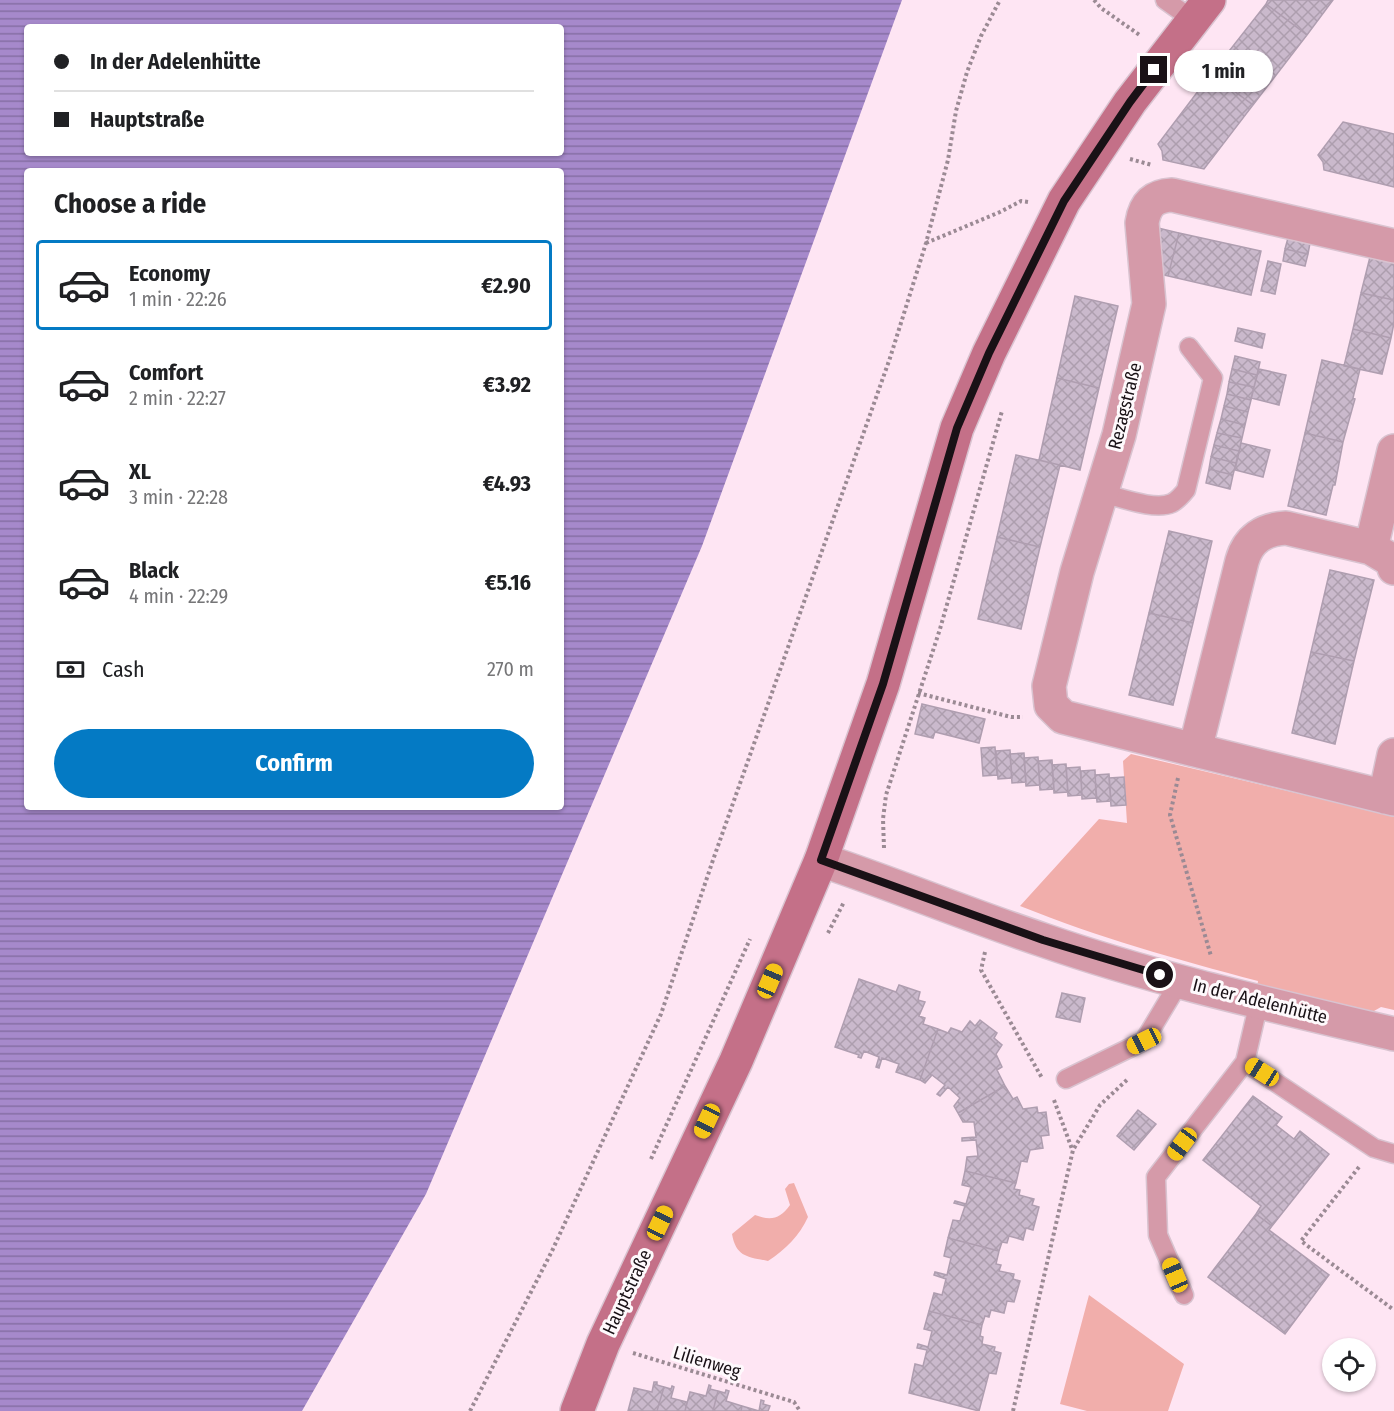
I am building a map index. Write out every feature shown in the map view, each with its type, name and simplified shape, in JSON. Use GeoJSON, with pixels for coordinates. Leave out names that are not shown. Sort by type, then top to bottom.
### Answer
{"type":"FeatureCollection","features":[{"type":"Feature","properties":{"kind":"main road","name":"Hauptstraße"},"geometry":{"type":"LineString","coordinates":[[577,1411],[603,1344],[736,1061],[821,860],[883,684],[957,428],[989,353],[1064,201],[1130,102],[1201,10]]}},
{"type":"Feature","properties":{"kind":"street","name":"Rezagstraße"},"geometry":{"type":"LineString","coordinates":[[1062,717],[1051,705],[1049,686],[1077,572],[1119,435],[1149,304],[1142,223],[1144,212],[1154,199],[1172,195],[1394,246]]}},
{"type":"Feature","properties":{"kind":"street"},"geometry":{"type":"LineString","coordinates":[[1190,749],[1245,550],[1263,532],[1286,528],[1382,558],[1394,451]]}},
{"type":"Feature","properties":{"kind":"street"},"geometry":{"type":"LineString","coordinates":[[1062,717],[1389,798],[1394,755]]}},
{"type":"Feature","properties":{"kind":"street","name":"In der Adelenhütte"},"geometry":{"type":"LineString","coordinates":[[821,860],[1043,940],[1195,986],[1394,1034]]}},
{"type":"Feature","properties":{"kind":"lane"},"geometry":{"type":"LineString","coordinates":[[1165,0],[1201,10]]}},
{"type":"Feature","properties":{"kind":"lane"},"geometry":{"type":"LineString","coordinates":[[1101,493],[1164,506],[1173,503],[1186,490],[1214,378],[1189,347]]}},
{"type":"Feature","properties":{"kind":"lane"},"geometry":{"type":"LineString","coordinates":[[1066,1079],[1144,1041],[1195,986]]}},
{"type":"Feature","properties":{"kind":"lane"},"geometry":{"type":"LineString","coordinates":[[1184,1295],[1158,1235],[1156,1177],[1245,1062],[1258,1002]]}},
{"type":"Feature","properties":{"kind":"lane"},"geometry":{"type":"LineString","coordinates":[[1245,1062],[1374,1148],[1394,1154]]}},
{"type":"Feature","properties":{"kind":"path"},"geometry":{"type":"LineString","coordinates":[[470,1411],[552,1251],[661,1014],[882,380],[926,243],[948,160],[956,111],[967,72],[981,36],[1001,0]]}},
{"type":"Feature","properties":{"kind":"path"},"geometry":{"type":"LineString","coordinates":[[1094,0],[1101,8],[1166,54]]}},
{"type":"Feature","properties":{"kind":"path"},"geometry":{"type":"LineString","coordinates":[[926,243],[1021,201],[1035,203]]}},
{"type":"Feature","properties":{"kind":"path"},"geometry":{"type":"LineString","coordinates":[[918,693],[1011,717],[1062,717]]}},
{"type":"Feature","properties":{"kind":"path"},"geometry":{"type":"LineString","coordinates":[[1190,749],[1170,815],[1212,959],[1195,986]]}},
{"type":"Feature","properties":{"kind":"path"},"geometry":{"type":"LineString","coordinates":[[991,921],[981,970],[1046,1087]]}},
{"type":"Feature","properties":{"kind":"path"},"geometry":{"type":"LineString","coordinates":[[1013,1411],[1073,1150],[1100,1105],[1131,1076]]}},
{"type":"Feature","properties":{"kind":"path"},"geometry":{"type":"LineString","coordinates":[[1052,1096],[1073,1150]]}},
{"type":"Feature","properties":{"kind":"path"},"geometry":{"type":"LineString","coordinates":[[1374,1148],[1301,1241],[1394,1310]]}},
{"type":"Feature","properties":{"kind":"path","name":"Lilienweg"},"geometry":{"type":"LineString","coordinates":[[603,1344],[794,1402],[800,1411]]}},
{"type":"Feature","properties":{"kind":"shaded area"},"geometry":{"type":"Polygon","coordinates":[[[0,0],[902,0],[702,546],[426,1194],[302,1411],[0,1411],[0,0]]]}},
{"type":"Feature","properties":{"kind":"shaded area"},"geometry":{"type":"Polygon","coordinates":[[[1131,754],[1394,816],[1394,1010],[1381,1007],[1367,1015],[1257,988],[1258,981],[1138,947],[1020,906],[1099,819],[1127,823],[1123,761],[1131,754]]]}},
{"type":"Feature","properties":{"kind":"shaded area"},"geometry":{"type":"Polygon","coordinates":[[[794,1183],[808,1217],[805,1224],[786,1247],[768,1261],[744,1255],[736,1247],[732,1234],[755,1215],[775,1218],[783,1213],[790,1205],[785,1189],[789,1184],[794,1183]]]}},
{"type":"Feature","properties":{"kind":"shaded area"},"geometry":{"type":"Polygon","coordinates":[[[1089,1295],[1184,1364],[1168,1411],[1087,1411],[1060,1404],[1089,1295]]]}},
{"type":"Feature","properties":{"kind":"building"},"geometry":{"type":"Polygon","coordinates":[[[1268,0],[1333,0],[1307,35],[1266,4],[1268,0]]]}},
{"type":"Feature","properties":{"kind":"building"},"geometry":{"type":"Polygon","coordinates":[[[1266,4],[1307,35],[1253,105],[1211,74],[1266,4]]]}},
{"type":"Feature","properties":{"kind":"building"},"geometry":{"type":"Polygon","coordinates":[[[1211,74],[1253,105],[1204,169],[1163,160],[1158,144],[1211,74]]]}},
{"type":"Feature","properties":{"kind":"building"},"geometry":{"type":"Polygon","coordinates":[[[1343,122],[1394,134],[1394,187],[1324,170],[1323,162],[1318,155],[1343,122]]]}},
{"type":"Feature","properties":{"kind":"building"},"geometry":{"type":"Polygon","coordinates":[[[1154,227],[1179,233],[1168,276],[1158,274],[1154,227]]]}},
{"type":"Feature","properties":{"kind":"building"},"geometry":{"type":"Polygon","coordinates":[[[1179,233],[1261,251],[1251,295],[1168,276],[1179,233]]]}},
{"type":"Feature","properties":{"kind":"building"},"geometry":{"type":"Polygon","coordinates":[[[1288,238],[1310,243],[1308,254],[1285,249],[1288,238]]]}},
{"type":"Feature","properties":{"kind":"building"},"geometry":{"type":"Polygon","coordinates":[[[1285,249],[1308,254],[1305,266],[1283,261],[1285,249]]]}},
{"type":"Feature","properties":{"kind":"building"},"geometry":{"type":"Polygon","coordinates":[[[1370,257],[1394,262],[1394,300],[1361,293],[1370,257]]]}},
{"type":"Feature","properties":{"kind":"building"},"geometry":{"type":"Polygon","coordinates":[[[1268,261],[1281,264],[1275,294],[1261,291],[1268,261]]]}},
{"type":"Feature","properties":{"kind":"building"},"geometry":{"type":"Polygon","coordinates":[[[1361,293],[1394,300],[1394,323],[1391,338],[1353,329],[1361,293]]]}},
{"type":"Feature","properties":{"kind":"building"},"geometry":{"type":"Polygon","coordinates":[[[1075,296],[1118,306],[1099,388],[1057,378],[1075,296]]]}},
{"type":"Feature","properties":{"kind":"building"},"geometry":{"type":"Polygon","coordinates":[[[1238,328],[1265,334],[1262,348],[1235,341],[1238,328]]]}},
{"type":"Feature","properties":{"kind":"building"},"geometry":{"type":"Polygon","coordinates":[[[1353,329],[1391,338],[1382,374],[1344,366],[1353,329]]]}},
{"type":"Feature","properties":{"kind":"building"},"geometry":{"type":"Polygon","coordinates":[[[1235,356],[1260,362],[1257,375],[1232,369],[1235,356]]]}},
{"type":"Feature","properties":{"kind":"building"},"geometry":{"type":"Polygon","coordinates":[[[1322,360],[1360,369],[1353,398],[1355,399],[1343,442],[1305,433],[1322,360]]]}},
{"type":"Feature","properties":{"kind":"building"},"geometry":{"type":"Polygon","coordinates":[[[1232,369],[1257,375],[1254,387],[1229,382],[1232,369]]]}},
{"type":"Feature","properties":{"kind":"building"},"geometry":{"type":"Polygon","coordinates":[[[1259,369],[1286,375],[1279,405],[1251,398],[1259,369]]]}},
{"type":"Feature","properties":{"kind":"building"},"geometry":{"type":"Polygon","coordinates":[[[1057,378],[1099,388],[1080,470],[1039,460],[1057,378]]]}},
{"type":"Feature","properties":{"kind":"building"},"geometry":{"type":"Polygon","coordinates":[[[1229,382],[1254,387],[1251,400],[1227,394],[1229,382]]]}},
{"type":"Feature","properties":{"kind":"building"},"geometry":{"type":"Polygon","coordinates":[[[1227,394],[1251,400],[1248,412],[1224,406],[1227,394]]]}},
{"type":"Feature","properties":{"kind":"building"},"geometry":{"type":"Polygon","coordinates":[[[1224,406],[1248,412],[1245,425],[1221,419],[1224,406]]]}},
{"type":"Feature","properties":{"kind":"building"},"geometry":{"type":"Polygon","coordinates":[[[1221,419],[1245,425],[1242,438],[1217,433],[1221,419]]]}},
{"type":"Feature","properties":{"kind":"building"},"geometry":{"type":"Polygon","coordinates":[[[1217,433],[1242,438],[1239,451],[1214,445],[1217,433]]]}},
{"type":"Feature","properties":{"kind":"building"},"geometry":{"type":"Polygon","coordinates":[[[1305,433],[1343,442],[1335,485],[1333,485],[1326,515],[1288,506],[1305,433]]]}},
{"type":"Feature","properties":{"kind":"building"},"geometry":{"type":"Polygon","coordinates":[[[1241,443],[1270,450],[1263,477],[1235,470],[1241,443]]]}},
{"type":"Feature","properties":{"kind":"building"},"geometry":{"type":"Polygon","coordinates":[[[1214,445],[1239,451],[1236,463],[1211,457],[1214,445]]]}},
{"type":"Feature","properties":{"kind":"building"},"geometry":{"type":"Polygon","coordinates":[[[1016,455],[1060,465],[1040,547],[997,537],[1016,455]]]}},
{"type":"Feature","properties":{"kind":"building"},"geometry":{"type":"Polygon","coordinates":[[[1211,457],[1236,463],[1233,475],[1209,469],[1211,457]]]}},
{"type":"Feature","properties":{"kind":"building"},"geometry":{"type":"Polygon","coordinates":[[[1209,469],[1233,475],[1230,489],[1206,483],[1209,469]]]}},
{"type":"Feature","properties":{"kind":"building"},"geometry":{"type":"Polygon","coordinates":[[[1169,531],[1212,541],[1193,623],[1149,613],[1169,531]]]}},
{"type":"Feature","properties":{"kind":"building"},"geometry":{"type":"Polygon","coordinates":[[[997,537],[1040,547],[1021,629],[978,619],[997,537]]]}},
{"type":"Feature","properties":{"kind":"building"},"geometry":{"type":"Polygon","coordinates":[[[1330,570],[1374,580],[1354,661],[1311,652],[1330,570]]]}},
{"type":"Feature","properties":{"kind":"building"},"geometry":{"type":"Polygon","coordinates":[[[1149,613],[1193,623],[1173,705],[1129,695],[1149,613]]]}},
{"type":"Feature","properties":{"kind":"building"},"geometry":{"type":"Polygon","coordinates":[[[1311,652],[1354,661],[1335,744],[1292,733],[1311,652]]]}},
{"type":"Feature","properties":{"kind":"building"},"geometry":{"type":"Polygon","coordinates":[[[922,704],[985,719],[979,743],[935,732],[933,738],[915,734],[922,704]]]}},
{"type":"Feature","properties":{"kind":"building"},"geometry":{"type":"Polygon","coordinates":[[[995,747],[997,775],[983,776],[981,748],[995,747]]]}},
{"type":"Feature","properties":{"kind":"building"},"geometry":{"type":"Polygon","coordinates":[[[1010,750],[1012,778],[998,779],[996,751],[1010,750]]]}},
{"type":"Feature","properties":{"kind":"building"},"geometry":{"type":"Polygon","coordinates":[[[1024,753],[1026,782],[1012,783],[1010,754],[1024,753]]]}},
{"type":"Feature","properties":{"kind":"building"},"geometry":{"type":"Polygon","coordinates":[[[1038,757],[1040,785],[1026,786],[1024,758],[1038,757]]]}},
{"type":"Feature","properties":{"kind":"building"},"geometry":{"type":"Polygon","coordinates":[[[1052,760],[1054,789],[1040,790],[1038,761],[1052,760]]]}},
{"type":"Feature","properties":{"kind":"building"},"geometry":{"type":"Polygon","coordinates":[[[1066,764],[1068,792],[1054,793],[1052,765],[1066,764]]]}},
{"type":"Feature","properties":{"kind":"building"},"geometry":{"type":"Polygon","coordinates":[[[1080,767],[1082,795],[1068,796],[1066,768],[1080,767]]]}},
{"type":"Feature","properties":{"kind":"building"},"geometry":{"type":"Polygon","coordinates":[[[1095,770],[1096,798],[1082,799],[1081,771],[1095,770]]]}},
{"type":"Feature","properties":{"kind":"building"},"geometry":{"type":"Polygon","coordinates":[[[1109,774],[1111,801],[1097,802],[1095,775],[1109,774]]]}},
{"type":"Feature","properties":{"kind":"building"},"geometry":{"type":"Polygon","coordinates":[[[1124,777],[1126,805],[1111,806],[1109,778],[1124,777]]]}},
{"type":"Feature","properties":{"kind":"building"},"geometry":{"type":"Polygon","coordinates":[[[859,979],[896,992],[899,985],[920,992],[918,1000],[925,1002],[919,1016],[925,1018],[923,1024],[938,1029],[920,1080],[896,1072],[899,1064],[882,1058],[879,1068],[876,1067],[879,1057],[864,1051],[861,1058],[858,1057],[859,1055],[835,1047],[859,979]]]}},
{"type":"Feature","properties":{"kind":"building"},"geometry":{"type":"Polygon","coordinates":[[[1062,993],[1085,998],[1080,1022],[1056,1017],[1062,993]]]}},
{"type":"Feature","properties":{"kind":"building"},"geometry":{"type":"Polygon","coordinates":[[[980,1020],[997,1033],[994,1038],[1002,1045],[996,1054],[1002,1067],[997,1070],[1005,1086],[958,1113],[954,1106],[960,1098],[948,1087],[940,1096],[937,1094],[945,1085],[932,1075],[925,1083],[920,1080],[938,1029],[948,1033],[951,1028],[962,1032],[970,1021],[975,1026],[980,1020]]]}},
{"type":"Feature","properties":{"kind":"building"},"geometry":{"type":"Polygon","coordinates":[[[1005,1086],[1013,1099],[1017,1097],[1023,1109],[1037,1107],[1038,1113],[1046,1112],[1049,1135],[1041,1136],[1043,1148],[1030,1150],[1027,1162],[1021,1161],[1016,1183],[965,1171],[967,1157],[978,1156],[976,1140],[962,1141],[962,1138],[976,1137],[974,1122],[963,1122],[958,1113],[1005,1086]]]}},
{"type":"Feature","properties":{"kind":"building"},"geometry":{"type":"Polygon","coordinates":[[[1253,1096],[1282,1117],[1276,1125],[1294,1139],[1300,1131],[1329,1154],[1272,1226],[1256,1214],[1261,1206],[1203,1160],[1253,1096]]]}},
{"type":"Feature","properties":{"kind":"building"},"geometry":{"type":"Polygon","coordinates":[[[1138,1110],[1156,1124],[1134,1150],[1117,1136],[1138,1110]]]}},
{"type":"Feature","properties":{"kind":"building"},"geometry":{"type":"Polygon","coordinates":[[[965,1171],[1016,1183],[1014,1189],[1020,1190],[1019,1195],[1034,1199],[1032,1205],[1039,1207],[1033,1230],[1026,1228],[1023,1240],[1009,1236],[1007,1243],[1002,1242],[999,1251],[948,1238],[953,1220],[960,1221],[965,1206],[954,1203],[955,1201],[966,1204],[971,1187],[962,1185],[965,1171]]]}},
{"type":"Feature","properties":{"kind":"building"},"geometry":{"type":"Polygon","coordinates":[[[1256,1214],[1272,1226],[1269,1230],[1329,1275],[1285,1334],[1208,1277],[1256,1214]]]}},
{"type":"Feature","properties":{"kind":"building"},"geometry":{"type":"Polygon","coordinates":[[[948,1238],[999,1251],[996,1264],[1001,1265],[999,1271],[1014,1274],[1013,1279],[1020,1281],[1014,1302],[1007,1301],[1004,1313],[991,1310],[989,1317],[985,1316],[982,1325],[929,1311],[934,1293],[942,1295],[946,1279],[934,1275],[935,1272],[947,1275],[951,1258],[944,1256],[948,1238]]]}},
{"type":"Feature","properties":{"kind":"building"},"geometry":{"type":"Polygon","coordinates":[[[929,1311],[982,1325],[980,1336],[983,1337],[982,1344],[995,1347],[994,1351],[1001,1353],[996,1374],[989,1373],[979,1411],[909,1393],[915,1364],[923,1366],[927,1350],[917,1348],[918,1344],[928,1347],[932,1331],[924,1329],[929,1311]]]}},
{"type":"Feature","properties":{"kind":"building"},"geometry":{"type":"Polygon","coordinates":[[[654,1382],[664,1387],[657,1411],[628,1411],[634,1388],[652,1392],[654,1382]]]}},
{"type":"Feature","properties":{"kind":"building"},"geometry":{"type":"Polygon","coordinates":[[[709,1385],[710,1389],[718,1391],[713,1411],[685,1411],[690,1392],[706,1396],[709,1385]]]}},
{"type":"Feature","properties":{"kind":"building"},"geometry":{"type":"Polygon","coordinates":[[[672,1386],[674,1387],[671,1398],[687,1402],[685,1411],[657,1411],[664,1387],[671,1389],[672,1386]]]}},
{"type":"Feature","properties":{"kind":"building"},"geometry":{"type":"Polygon","coordinates":[[[726,1390],[729,1391],[726,1401],[742,1406],[741,1411],[713,1411],[718,1391],[725,1393],[726,1390]]]}},
{"type":"Feature","properties":{"kind":"building"},"geometry":{"type":"Polygon","coordinates":[[[761,1400],[764,1401],[763,1404],[770,1406],[768,1411],[759,1411],[761,1400]]]}},
{"type":"Feature","properties":{"kind":"building"},"geometry":{"type":"Polygon","coordinates":[[[742,1406],[759,1411],[741,1411],[742,1406]]]}},
{"type":"Feature","properties":{"kind":"route"},"geometry":{"type":"LineString","coordinates":[[1154,70],[1064,201],[989,353],[957,428],[883,684],[821,860],[1043,940],[1160,975]]}}]}
